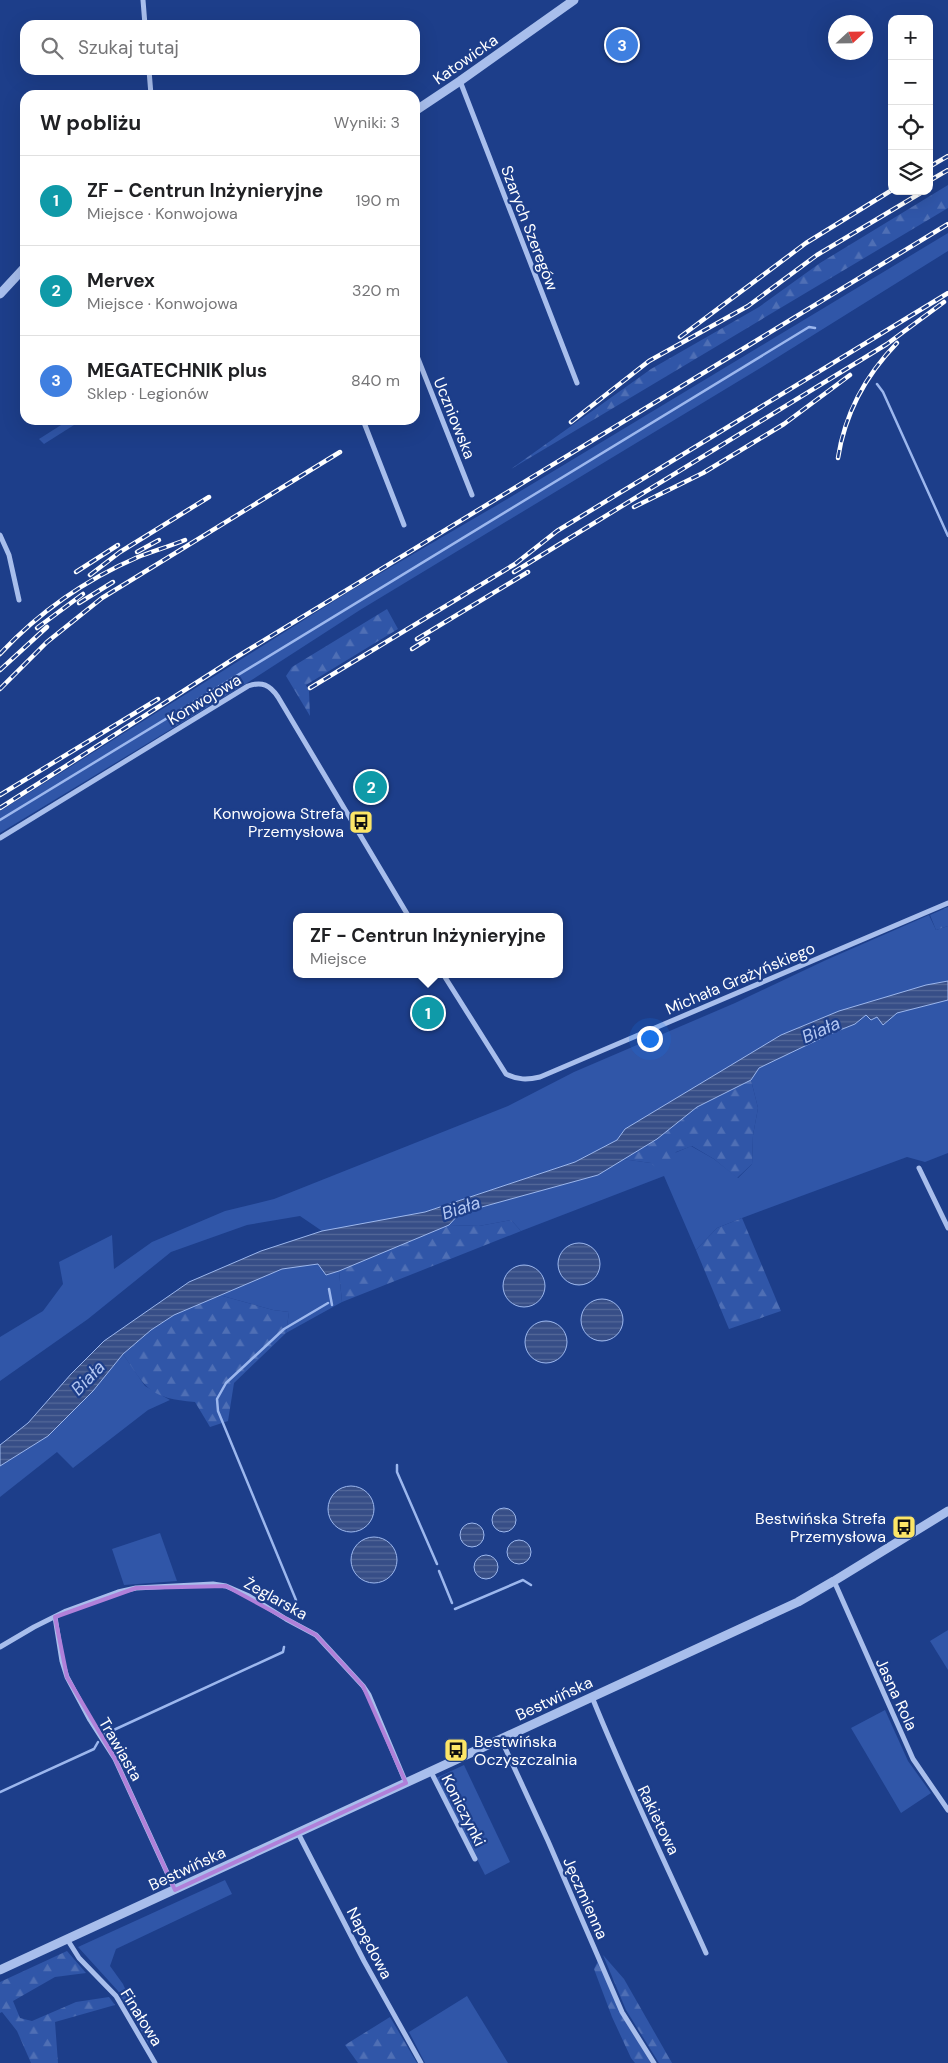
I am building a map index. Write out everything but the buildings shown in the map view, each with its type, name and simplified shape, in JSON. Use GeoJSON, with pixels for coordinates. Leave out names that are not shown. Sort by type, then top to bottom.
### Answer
{"type":"FeatureCollection","features":[{"type":"Feature","properties":{"kind":"street"},"geometry":{"type":"LineString","coordinates":[[143,0],[145,20]]}},
{"type":"Feature","properties":{"kind":"street","name":"Katowicka"},"geometry":{"type":"LineString","coordinates":[[420,108],[574,0]]}},
{"type":"Feature","properties":{"kind":"street"},"geometry":{"type":"LineString","coordinates":[[149,75],[151,90]]}},
{"type":"Feature","properties":{"kind":"street","name":"Szarych Szeregów"},"geometry":{"type":"LineString","coordinates":[[460,81],[578,383]]}},
{"type":"Feature","properties":{"kind":"street"},"geometry":{"type":"LineString","coordinates":[[0,294],[20,272]]}},
{"type":"Feature","properties":{"kind":"street","name":"Uczniowska"},"geometry":{"type":"LineString","coordinates":[[420,364],[472,495]]}},
{"type":"Feature","properties":{"kind":"street"},"geometry":{"type":"LineString","coordinates":[[365,425],[404,525]]}},
{"type":"Feature","properties":{"kind":"street"},"geometry":{"type":"LineString","coordinates":[[0,535],[9,555],[19,600]]}},
{"type":"Feature","properties":{"kind":"street","name":"Konwojowa"},"geometry":{"type":"LineString","coordinates":[[0,838],[248,686],[256,683],[265,684],[273,689],[278,697],[407,913]]}},
{"type":"Feature","properties":{"kind":"street","name":"Michała Grażyńskiego"},"geometry":{"type":"LineString","coordinates":[[445,978],[506,1074],[514,1078],[526,1080],[540,1077],[948,903]]}},
{"type":"Feature","properties":{"kind":"street"},"geometry":{"type":"LineString","coordinates":[[919,1168],[948,1228]]}},
{"type":"Feature","properties":{"kind":"street","name":"Bestwińska"},"geometry":{"type":"LineString","coordinates":[[0,1970],[798,1602],[948,1511]]}},
{"type":"Feature","properties":{"kind":"street","name":"Jasna Rola"},"geometry":{"type":"LineString","coordinates":[[834,1581],[913,1759],[948,1810]]}},
{"type":"Feature","properties":{"kind":"street","name":"Żeglarska"},"geometry":{"type":"LineString","coordinates":[[0,1647],[55,1617],[110,1594],[136,1588],[213,1584],[226,1586],[242,1593],[286,1620],[316,1635],[363,1686],[369,1695],[406,1783]]}},
{"type":"Feature","properties":{"kind":"street","name":"Trawiasta"},"geometry":{"type":"LineString","coordinates":[[55,1617],[62,1661],[67,1677],[90,1720],[115,1759],[138,1805],[175,1890]]}},
{"type":"Feature","properties":{"kind":"street","name":"Rakietowa"},"geometry":{"type":"LineString","coordinates":[[592,1697],[631,1791],[660,1850],[706,1953]]}},
{"type":"Feature","properties":{"kind":"street","name":"Jęczmienna"},"geometry":{"type":"LineString","coordinates":[[501,1739],[548,1841],[622,2012],[654,2063]]}},
{"type":"Feature","properties":{"kind":"street","name":"Koniczynki"},"geometry":{"type":"LineString","coordinates":[[431,1772],[475,1859]]}},
{"type":"Feature","properties":{"kind":"street","name":"Napędowa"},"geometry":{"type":"LineString","coordinates":[[298,1833],[364,1960],[422,2063]]}},
{"type":"Feature","properties":{"kind":"street","name":"Finałowa"},"geometry":{"type":"LineString","coordinates":[[67,1940],[79,1958],[116,1996],[156,2063]]}},
{"type":"Feature","properties":{"kind":"highlighted area"},"geometry":{"type":"Polygon","coordinates":[[[226,1586],[316,1635],[363,1686],[406,1783],[175,1890],[115,1759],[67,1677],[55,1617],[136,1588],[226,1586]]]}},
{"type":"Feature","properties":{"kind":"green space"},"geometry":{"type":"Polygon","coordinates":[[[948,185],[948,208],[511,469],[651,369],[759,307],[820,263],[948,185]]]}},
{"type":"Feature","properties":{"kind":"green space"},"geometry":{"type":"Polygon","coordinates":[[[948,233],[948,251],[762,367],[360,610],[247,683],[0,833],[0,811],[350,591],[509,498],[948,233]]]}},
{"type":"Feature","properties":{"kind":"green space"},"geometry":{"type":"Polygon","coordinates":[[[61,425],[74,425],[44,444],[39,439],[61,425]]]}},
{"type":"Feature","properties":{"kind":"green space"},"geometry":{"type":"Polygon","coordinates":[[[387,609],[398,629],[306,685],[309,691],[310,716],[286,676],[292,667],[387,609]]]}},
{"type":"Feature","properties":{"kind":"green space"},"geometry":{"type":"Polygon","coordinates":[[[948,907],[948,926],[936,930],[930,915],[948,907]]]}},
{"type":"Feature","properties":{"kind":"green space"},"geometry":{"type":"Polygon","coordinates":[[[929,915],[936,930],[948,926],[948,981],[926,985],[839,1011],[781,1035],[625,1129],[617,1140],[575,1162],[425,1212],[399,1218],[322,1231],[300,1216],[247,1225],[171,1252],[88,1319],[0,1381],[0,1337],[43,1311],[63,1284],[59,1262],[112,1235],[114,1269],[152,1242],[225,1211],[274,1199],[508,1106],[574,1072],[735,1003],[826,960],[929,915]]]}},
{"type":"Feature","properties":{"kind":"green space"},"geometry":{"type":"Polygon","coordinates":[[[948,1000],[948,1153],[925,1162],[907,1157],[742,1218],[717,1228],[696,1250],[664,1176],[521,1231],[511,1220],[479,1226],[449,1225],[460,1213],[598,1175],[622,1159],[651,1163],[691,1146],[714,1159],[738,1178],[752,1164],[753,1135],[758,1108],[751,1080],[759,1068],[855,1024],[866,1015],[877,1017],[883,1025],[896,1013],[948,1000]]]}},
{"type":"Feature","properties":{"kind":"green space"},"geometry":{"type":"Polygon","coordinates":[[[751,1080],[758,1108],[753,1135],[752,1164],[737,1178],[714,1159],[692,1146],[676,1152],[664,1175],[651,1163],[622,1159],[657,1139],[697,1107],[751,1080]]]}},
{"type":"Feature","properties":{"kind":"green space"},"geometry":{"type":"Polygon","coordinates":[[[742,1218],[781,1311],[729,1329],[696,1250],[717,1228],[742,1218]]]}},
{"type":"Feature","properties":{"kind":"green space"},"geometry":{"type":"Polygon","coordinates":[[[511,1220],[521,1231],[342,1302],[339,1271],[449,1225],[479,1226],[511,1220]]]}},
{"type":"Feature","properties":{"kind":"green space"},"geometry":{"type":"Polygon","coordinates":[[[318,1264],[326,1275],[339,1271],[342,1302],[286,1333],[289,1312],[273,1310],[219,1295],[282,1269],[318,1264]]]}},
{"type":"Feature","properties":{"kind":"green space"},"geometry":{"type":"Polygon","coordinates":[[[219,1295],[273,1310],[289,1312],[286,1333],[234,1383],[228,1421],[210,1427],[195,1402],[168,1398],[151,1390],[144,1384],[123,1354],[151,1330],[174,1315],[219,1295]]]}},
{"type":"Feature","properties":{"kind":"green space"},"geometry":{"type":"Polygon","coordinates":[[[123,1354],[145,1386],[170,1400],[148,1410],[73,1468],[57,1452],[0,1497],[0,1466],[48,1436],[93,1391],[123,1354]]]}},
{"type":"Feature","properties":{"kind":"green space"},"geometry":{"type":"Polygon","coordinates":[[[160,1533],[177,1581],[124,1585],[112,1549],[160,1533]]]}},
{"type":"Feature","properties":{"kind":"green space"},"geometry":{"type":"Polygon","coordinates":[[[948,1630],[948,1670],[930,1641],[948,1630]]]}},
{"type":"Feature","properties":{"kind":"green space"},"geometry":{"type":"Polygon","coordinates":[[[885,1710],[908,1761],[931,1793],[901,1813],[851,1728],[885,1710]]]}},
{"type":"Feature","properties":{"kind":"green space"},"geometry":{"type":"Polygon","coordinates":[[[464,1765],[510,1862],[485,1875],[436,1778],[464,1765]]]}},
{"type":"Feature","properties":{"kind":"green space"},"geometry":{"type":"Polygon","coordinates":[[[225,1880],[232,1894],[116,1949],[110,1966],[123,1984],[153,2051],[118,1991],[78,1947],[225,1880]]]}},
{"type":"Feature","properties":{"kind":"green space"},"geometry":{"type":"Polygon","coordinates":[[[67,1951],[86,1973],[55,1977],[13,2001],[20,2018],[32,2021],[76,2002],[109,1997],[115,2005],[55,2022],[58,2063],[31,2063],[17,2031],[2,2012],[0,2013],[0,1982],[67,1951]]]}},
{"type":"Feature","properties":{"kind":"green space"},"geometry":{"type":"Polygon","coordinates":[[[603,1955],[624,1979],[672,2063],[659,2063],[626,2010],[603,1955]]]}},
{"type":"Feature","properties":{"kind":"green space"},"geometry":{"type":"Polygon","coordinates":[[[598,1961],[621,2014],[651,2063],[635,2063],[631,2058],[612,2017],[594,1969],[598,1961]]]}},
{"type":"Feature","properties":{"kind":"green space"},"geometry":{"type":"Polygon","coordinates":[[[467,1996],[508,2063],[425,2063],[409,2032],[467,1996]]]}},
{"type":"Feature","properties":{"kind":"green space"},"geometry":{"type":"Polygon","coordinates":[[[390,2017],[417,2063],[358,2063],[345,2045],[390,2017]]]}},
{"type":"Feature","properties":{"kind":"water","name":"Biała"},"geometry":{"type":"Polygon","coordinates":[[[948,981],[948,1000],[897,1013],[883,1025],[877,1017],[871,1020],[866,1015],[855,1024],[759,1068],[751,1080],[697,1107],[657,1139],[598,1175],[460,1213],[449,1225],[339,1271],[326,1275],[318,1264],[282,1269],[174,1315],[151,1330],[123,1354],[93,1391],[48,1436],[0,1466],[0,1445],[28,1423],[71,1374],[104,1341],[189,1282],[261,1251],[322,1231],[425,1212],[575,1162],[617,1140],[625,1129],[781,1035],[839,1011],[926,985],[948,981]]]}},
{"type":"Feature","properties":{"kind":"water"},"geometry":{"type":"Polygon","coordinates":[[[583,1243],[591,1246],[597,1252],[600,1264],[597,1276],[591,1282],[575,1285],[567,1282],[561,1276],[558,1260],[561,1252],[567,1246],[583,1243]]]}},
{"type":"Feature","properties":{"kind":"water"},"geometry":{"type":"Polygon","coordinates":[[[528,1265],[536,1268],[542,1274],[545,1286],[542,1298],[536,1304],[520,1307],[512,1304],[506,1298],[503,1282],[506,1274],[512,1268],[528,1265]]]}},
{"type":"Feature","properties":{"kind":"water"},"geometry":{"type":"Polygon","coordinates":[[[606,1299],[614,1302],[620,1308],[623,1320],[620,1332],[614,1338],[598,1341],[590,1338],[584,1332],[581,1316],[584,1308],[590,1302],[606,1299]]]}},
{"type":"Feature","properties":{"kind":"water"},"geometry":{"type":"Polygon","coordinates":[[[550,1321],[558,1324],[564,1330],[567,1342],[564,1354],[558,1360],[542,1363],[534,1360],[528,1354],[525,1338],[528,1330],[534,1324],[550,1321]]]}},
{"type":"Feature","properties":{"kind":"water"},"geometry":{"type":"Polygon","coordinates":[[[346,1486],[356,1486],[370,1496],[374,1509],[370,1522],[364,1528],[356,1532],[346,1532],[332,1522],[328,1514],[328,1504],[338,1490],[346,1486]]]}},
{"type":"Feature","properties":{"kind":"water"},"geometry":{"type":"Polygon","coordinates":[[[504,1508],[509,1509],[515,1515],[515,1525],[509,1531],[504,1532],[499,1531],[493,1525],[492,1520],[493,1515],[499,1509],[504,1508]]]}},
{"type":"Feature","properties":{"kind":"water"},"geometry":{"type":"Polygon","coordinates":[[[472,1523],[477,1524],[483,1530],[483,1540],[477,1546],[472,1547],[467,1546],[461,1540],[460,1535],[461,1530],[467,1524],[472,1523]]]}},
{"type":"Feature","properties":{"kind":"water"},"geometry":{"type":"Polygon","coordinates":[[[370,1537],[378,1537],[387,1541],[393,1547],[397,1560],[393,1573],[387,1579],[378,1583],[370,1583],[361,1579],[355,1573],[351,1564],[351,1556],[355,1547],[361,1541],[370,1537]]]}},
{"type":"Feature","properties":{"kind":"water"},"geometry":{"type":"Polygon","coordinates":[[[519,1540],[524,1541],[530,1547],[530,1557],[524,1563],[519,1564],[514,1563],[508,1557],[507,1552],[508,1547],[514,1541],[519,1540]]]}},
{"type":"Feature","properties":{"kind":"water"},"geometry":{"type":"Polygon","coordinates":[[[486,1555],[491,1556],[497,1562],[497,1572],[491,1578],[486,1579],[481,1578],[475,1572],[474,1567],[475,1562],[481,1556],[486,1555]]]}},
{"type":"Feature","properties":{"kind":"waterway"},"geometry":{"type":"LineString","coordinates":[[0,820],[809,327],[815,328]]}},
{"type":"Feature","properties":{"kind":"waterway"},"geometry":{"type":"LineString","coordinates":[[877,384],[883,392],[948,536]]}},
{"type":"Feature","properties":{"kind":"waterway"},"geometry":{"type":"LineString","coordinates":[[329,1289],[332,1305]]}},
{"type":"Feature","properties":{"kind":"waterway"},"geometry":{"type":"LineString","coordinates":[[294,1609],[296,1600],[218,1411],[217,1399],[226,1383],[284,1329],[328,1303]]}},
{"type":"Feature","properties":{"kind":"waterway"},"geometry":{"type":"LineString","coordinates":[[397,1465],[397,1472],[437,1564]]}},
{"type":"Feature","properties":{"kind":"waterway"},"geometry":{"type":"LineString","coordinates":[[439,1571],[452,1603]]}},
{"type":"Feature","properties":{"kind":"waterway"},"geometry":{"type":"LineString","coordinates":[[455,1609],[523,1580],[531,1585]]}},
{"type":"Feature","properties":{"kind":"waterway"},"geometry":{"type":"LineString","coordinates":[[105,1734],[283,1652],[284,1647]]}},
{"type":"Feature","properties":{"kind":"waterway"},"geometry":{"type":"LineString","coordinates":[[0,1792],[94,1749],[98,1742]]}},
{"type":"Feature","properties":{"kind":"railway"},"geometry":{"type":"LineString","coordinates":[[933,165],[948,156]]}},
{"type":"Feature","properties":{"kind":"railway"},"geometry":{"type":"LineString","coordinates":[[933,179],[948,170]]}},
{"type":"Feature","properties":{"kind":"railway"},"geometry":{"type":"LineString","coordinates":[[680,337],[806,243],[888,192]]}},
{"type":"Feature","properties":{"kind":"railway"},"geometry":{"type":"LineString","coordinates":[[571,422],[649,361],[748,306],[817,255],[917,195]]}},
{"type":"Feature","properties":{"kind":"railway"},"geometry":{"type":"LineString","coordinates":[[0,808],[235,658],[948,224]]}},
{"type":"Feature","properties":{"kind":"railway"},"geometry":{"type":"LineString","coordinates":[[310,688],[515,564],[557,531],[948,293]]}},
{"type":"Feature","properties":{"kind":"railway"},"geometry":{"type":"LineString","coordinates":[[514,572],[887,344],[944,302]]}},
{"type":"Feature","properties":{"kind":"railway"},"geometry":{"type":"LineString","coordinates":[[838,458],[841,441],[858,396],[875,369],[897,343]]}},
{"type":"Feature","properties":{"kind":"railway"},"geometry":{"type":"LineString","coordinates":[[634,507],[703,473],[784,424],[850,375]]}},
{"type":"Feature","properties":{"kind":"railway"},"geometry":{"type":"LineString","coordinates":[[0,689],[47,642],[102,598],[340,452]]}},
{"type":"Feature","properties":{"kind":"railway"},"geometry":{"type":"LineString","coordinates":[[90,575],[120,552],[209,497]]}},
{"type":"Feature","properties":{"kind":"railway"},"geometry":{"type":"LineString","coordinates":[[137,552],[159,540]]}},
{"type":"Feature","properties":{"kind":"railway"},"geometry":{"type":"LineString","coordinates":[[0,654],[31,624],[81,587],[118,566],[185,540]]}},
{"type":"Feature","properties":{"kind":"railway"},"geometry":{"type":"LineString","coordinates":[[76,572],[118,545]]}},
{"type":"Feature","properties":{"kind":"railway"},"geometry":{"type":"LineString","coordinates":[[417,639],[528,572]]}},
{"type":"Feature","properties":{"kind":"railway"},"geometry":{"type":"LineString","coordinates":[[79,603],[113,582]]}},
{"type":"Feature","properties":{"kind":"railway"},"geometry":{"type":"LineString","coordinates":[[37,628],[83,594]]}},
{"type":"Feature","properties":{"kind":"railway"},"geometry":{"type":"LineString","coordinates":[[0,670],[47,627]]}},
{"type":"Feature","properties":{"kind":"railway"},"geometry":{"type":"LineString","coordinates":[[412,649],[428,639]]}},
{"type":"Feature","properties":{"kind":"railway"},"geometry":{"type":"LineString","coordinates":[[0,795],[158,699]]}},
{"type":"Feature","properties":{"kind":"place","name":"MEGATECHNIK plus"},"geometry":{"type":"Point","coordinates":[622,45]}},
{"type":"Feature","properties":{"kind":"place","name":"Mervex"},"geometry":{"type":"Point","coordinates":[371,787]}},
{"type":"Feature","properties":{"kind":"place","name":"Konwojowa Strefa Przemysłowa"},"geometry":{"type":"Point","coordinates":[361,822]}},
{"type":"Feature","properties":{"kind":"place","name":"ZF - Centrun Inżynieryjne"},"geometry":{"type":"Point","coordinates":[428,1013]}},
{"type":"Feature","properties":{"kind":"place","name":"Bestwińska Strefa Przemysłowa"},"geometry":{"type":"Point","coordinates":[904,1527]}},
{"type":"Feature","properties":{"kind":"place","name":"Bestwińska Oczyszczalnia"},"geometry":{"type":"Point","coordinates":[456,1750]}}]}
